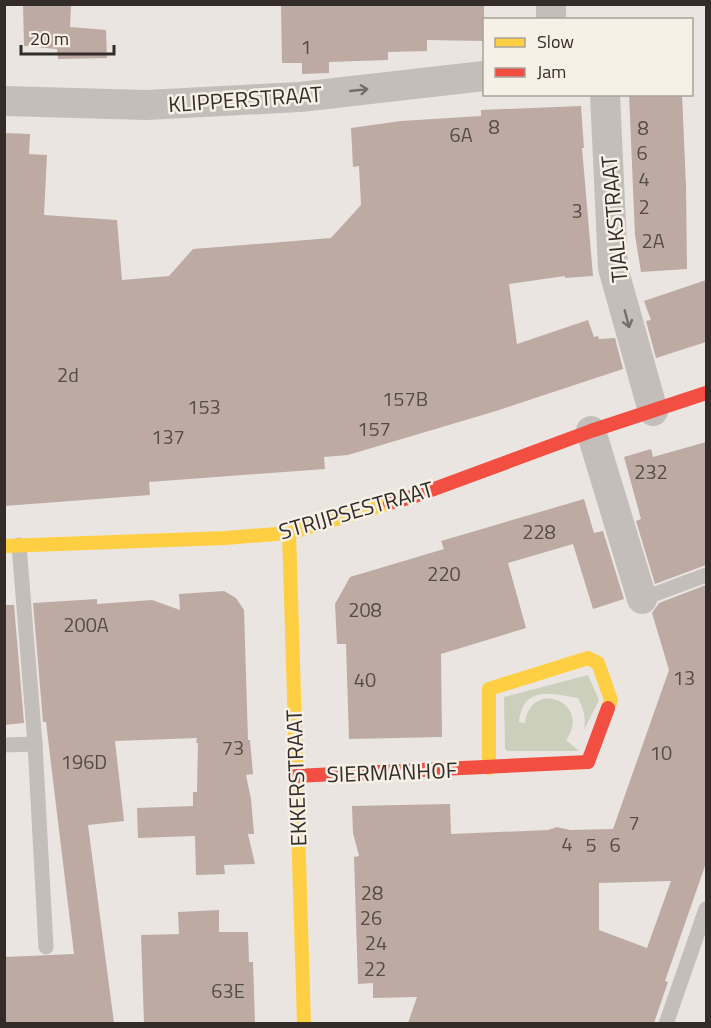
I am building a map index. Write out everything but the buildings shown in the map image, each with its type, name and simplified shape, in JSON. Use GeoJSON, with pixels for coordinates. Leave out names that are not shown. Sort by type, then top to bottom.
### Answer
{"type":"FeatureCollection","features":[{"type":"Feature","properties":{"kind":"street","name":"KLIPPERSTRAAT"},"geometry":{"type":"LineString","coordinates":[[4,101],[146,105],[300,97],[483,76]]}},
{"type":"Feature","properties":{"kind":"street","name":"TJALKSTRAAT"},"geometry":{"type":"LineString","coordinates":[[605,96],[613,268],[653,411]]}},
{"type":"Feature","properties":{"kind":"street","name":"STRIJPSESTRAAT"},"geometry":{"type":"LineString","coordinates":[[12,546],[225,538],[289,533],[415,496],[591,431],[706,393]]}},
{"type":"Feature","properties":{"kind":"street"},"geometry":{"type":"LineString","coordinates":[[591,431],[642,599]]}},
{"type":"Feature","properties":{"kind":"street","name":"EKKERSTRAAT"},"geometry":{"type":"LineString","coordinates":[[289,533],[304,1023]]}},
{"type":"Feature","properties":{"kind":"street","name":"SIERMANHOF"},"geometry":{"type":"LineString","coordinates":[[295,776],[489,768],[588,762],[610,700],[598,663],[588,658],[489,689],[489,768]]}},
{"type":"Feature","properties":{"kind":"lane"},"geometry":{"type":"LineString","coordinates":[[12,546],[35,744],[45,946]]}},
{"type":"Feature","properties":{"kind":"lane"},"geometry":{"type":"LineString","coordinates":[[642,599],[706,575]]}},
{"type":"Feature","properties":{"kind":"lane"},"geometry":{"type":"LineString","coordinates":[[4,745],[35,744]]}},
{"type":"Feature","properties":{"kind":"lane"},"geometry":{"type":"LineString","coordinates":[[666,1023],[706,909]]}},
{"type":"Feature","properties":{"kind":"green space"},"geometry":{"type":"Polygon","coordinates":[[[588,675],[599,700],[584,730],[584,714],[578,698],[558,694],[540,694],[532,697],[526,702],[519,722],[525,723],[530,709],[538,701],[548,698],[558,700],[572,715],[572,727],[566,740],[579,751],[508,751],[505,749],[504,697],[588,675]]]}},
{"type":"Feature","properties":{"kind":"traffic: slow"},"geometry":{"type":"LineString","coordinates":[[4,546],[225,538],[289,533],[390,503]]}},
{"type":"Feature","properties":{"kind":"traffic: slow"},"geometry":{"type":"LineString","coordinates":[[289,533],[304,1024]]}},
{"type":"Feature","properties":{"kind":"traffic: slow"},"geometry":{"type":"LineString","coordinates":[[489,768],[489,689],[588,658],[598,663],[611,700],[608,708]]}},
{"type":"Feature","properties":{"kind":"traffic: jam"},"geometry":{"type":"LineString","coordinates":[[390,503],[415,496],[591,431],[706,393]]}},
{"type":"Feature","properties":{"kind":"traffic: jam"},"geometry":{"type":"LineString","coordinates":[[295,776],[588,762],[608,708]]}}]}
